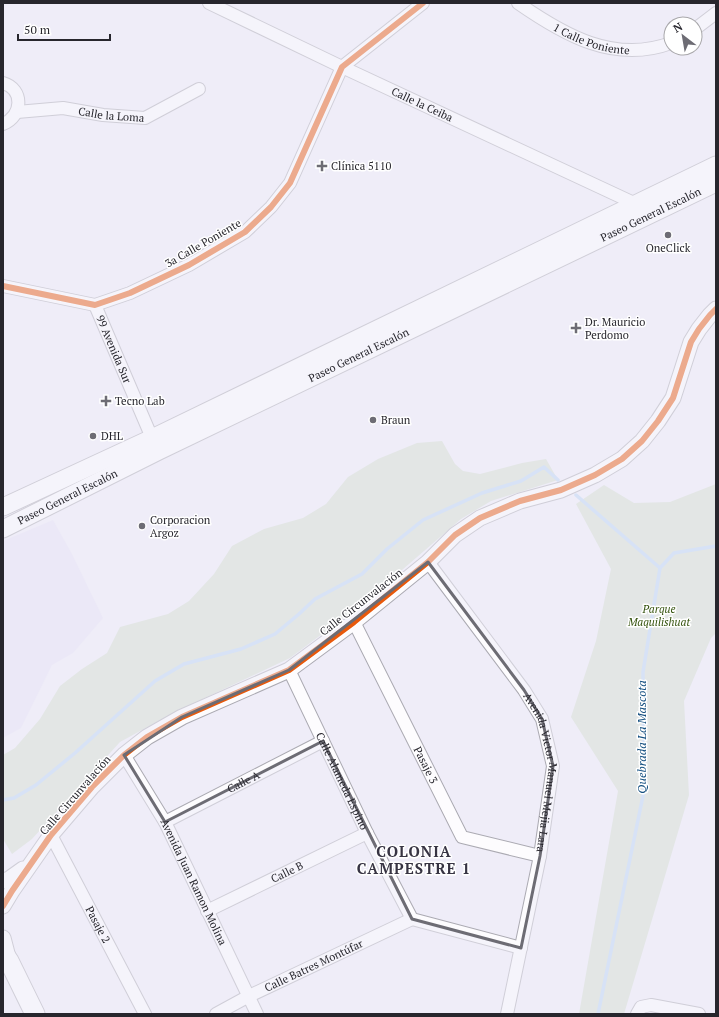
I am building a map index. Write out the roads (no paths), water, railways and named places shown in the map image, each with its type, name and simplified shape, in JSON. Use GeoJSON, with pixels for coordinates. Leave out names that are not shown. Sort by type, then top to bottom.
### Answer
{"type":"FeatureCollection","features":[{"type":"Feature","properties":{"kind":"main road","name":"Paseo General Escalón"},"geometry":{"type":"LineString","coordinates":[[3,507],[152,438],[716,165]]}},
{"type":"Feature","properties":{"kind":"main road","name":"Paseo General Escalón"},"geometry":{"type":"LineString","coordinates":[[3,529],[159,451],[716,183]]}},
{"type":"Feature","properties":{"kind":"main road"},"geometry":{"type":"LineString","coordinates":[[5,958],[23,1014]]}},
{"type":"Feature","properties":{"kind":"main road"},"geometry":{"type":"LineString","coordinates":[[5,958],[35,1014]]}},
{"type":"Feature","properties":{"kind":"street","name":"Calle la Ceiba"},"geometry":{"type":"LineString","coordinates":[[209,3],[342,67],[636,204]]}},
{"type":"Feature","properties":{"kind":"street","name":"3a Calle Poniente"},"geometry":{"type":"LineString","coordinates":[[94,305],[130,293],[189,265],[245,232],[271,207],[290,183],[342,67],[422,3]]}},
{"type":"Feature","properties":{"kind":"street","name":"1 Calle Poniente"},"geometry":{"type":"LineString","coordinates":[[518,3],[547,23],[585,42],[614,50],[642,50],[663,45]]}},
{"type":"Feature","properties":{"kind":"street"},"geometry":{"type":"LineString","coordinates":[[703,23],[716,13]]}},
{"type":"Feature","properties":{"kind":"street"},"geometry":{"type":"LineString","coordinates":[[3,83],[11,87],[16,92],[19,105],[13,118],[3,124]]}},
{"type":"Feature","properties":{"kind":"street","name":"Calle la Loma"},"geometry":{"type":"LineString","coordinates":[[17,112],[63,108],[103,115],[145,118],[199,89]]}},
{"type":"Feature","properties":{"kind":"street"},"geometry":{"type":"LineString","coordinates":[[3,286],[94,305]]}},
{"type":"Feature","properties":{"kind":"street","name":"99 Avenida Sur"},"geometry":{"type":"LineString","coordinates":[[94,305],[152,438]]}},
{"type":"Feature","properties":{"kind":"street","name":"Calle Circunvalación"},"geometry":{"type":"LineString","coordinates":[[3,906],[51,835],[92,787],[124,755],[148,737],[182,717],[289,670],[354,622],[428,562],[455,535],[480,518],[520,501],[561,490],[595,475],[622,459],[637,445],[658,421],[673,398],[691,342],[699,329],[716,309]]}},
{"type":"Feature","properties":{"kind":"street","name":"Avenida Victor Manuel Mejia Lara"},"geometry":{"type":"LineString","coordinates":[[428,562],[524,690],[542,719],[554,766],[540,856],[507,1014]]}},
{"type":"Feature","properties":{"kind":"street","name":"Pasaje 3"},"geometry":{"type":"LineString","coordinates":[[354,622],[462,837],[540,856]]}},
{"type":"Feature","properties":{"kind":"street","name":"Calle Alameda Espino"},"geometry":{"type":"LineString","coordinates":[[289,670],[367,833],[412,919]]}},
{"type":"Feature","properties":{"kind":"street","name":"Calle A"},"geometry":{"type":"LineString","coordinates":[[165,822],[323,741]]}},
{"type":"Feature","properties":{"kind":"street","name":"Avenida Juan Ramon Molina"},"geometry":{"type":"LineString","coordinates":[[124,755],[165,822],[257,1014]]}},
{"type":"Feature","properties":{"kind":"street","name":"Calle B"},"geometry":{"type":"LineString","coordinates":[[207,911],[367,833]]}},
{"type":"Feature","properties":{"kind":"street","name":"Pasaje 2"},"geometry":{"type":"LineString","coordinates":[[51,835],[145,1014]]}},
{"type":"Feature","properties":{"kind":"street","name":"Calle Circunvalación"},"geometry":{"type":"LineString","coordinates":[[3,881],[10,879],[32,863]]}},
{"type":"Feature","properties":{"kind":"street"},"geometry":{"type":"LineString","coordinates":[[412,919],[521,948]]}},
{"type":"Feature","properties":{"kind":"street","name":"Calle Batres Montúfar"},"geometry":{"type":"LineString","coordinates":[[216,1014],[249,996],[412,919]]}},
{"type":"Feature","properties":{"kind":"street"},"geometry":{"type":"LineString","coordinates":[[3,938],[5,958]]}},
{"type":"Feature","properties":{"kind":"street"},"geometry":{"type":"LineString","coordinates":[[637,1014],[641,1007],[651,1004],[699,1014]]}},
{"type":"Feature","properties":{"kind":"waterway"},"geometry":{"type":"LineString","coordinates":[[3,800],[14,798],[36,785],[75,753],[155,681],[184,664],[241,649],[275,634],[315,599],[362,574],[387,549],[423,520],[482,493],[521,481],[544,467],[558,480]]}},
{"type":"Feature","properties":{"kind":"waterway"},"geometry":{"type":"LineString","coordinates":[[576,495],[660,568]]}},
{"type":"Feature","properties":{"kind":"waterway","name":"Quebrada La Mascota"},"geometry":{"type":"LineString","coordinates":[[598,1014],[644,791],[643,672],[660,568],[674,553],[716,546]]}},
{"type":"Feature","properties":{"kind":"place","name":"Clínica 5110"},"geometry":{"type":"Point","coordinates":[322,166]}},
{"type":"Feature","properties":{"kind":"place","name":"OneClick"},"geometry":{"type":"Point","coordinates":[668,235]}},
{"type":"Feature","properties":{"kind":"place","name":"Dr. Mauricio Perdomo"},"geometry":{"type":"Point","coordinates":[576,328]}},
{"type":"Feature","properties":{"kind":"place","name":"Tecno Lab"},"geometry":{"type":"Point","coordinates":[106,401]}},
{"type":"Feature","properties":{"kind":"place","name":"Braun"},"geometry":{"type":"Point","coordinates":[373,420]}},
{"type":"Feature","properties":{"kind":"place","name":"DHL"},"geometry":{"type":"Point","coordinates":[93,436]}},
{"type":"Feature","properties":{"kind":"place","name":"Corporacion Argoz"},"geometry":{"type":"Point","coordinates":[142,526]}},
{"type":"Feature","properties":{"kind":"district","name":"COLONIA CAMPESTRE 1"},"geometry":{"type":"Point","coordinates":[414,860]}},
{"type":"Feature","properties":{"kind":"park label","name":"Parque Maquilishuat"},"geometry":{"type":"Point","coordinates":[659,615]}}]}
